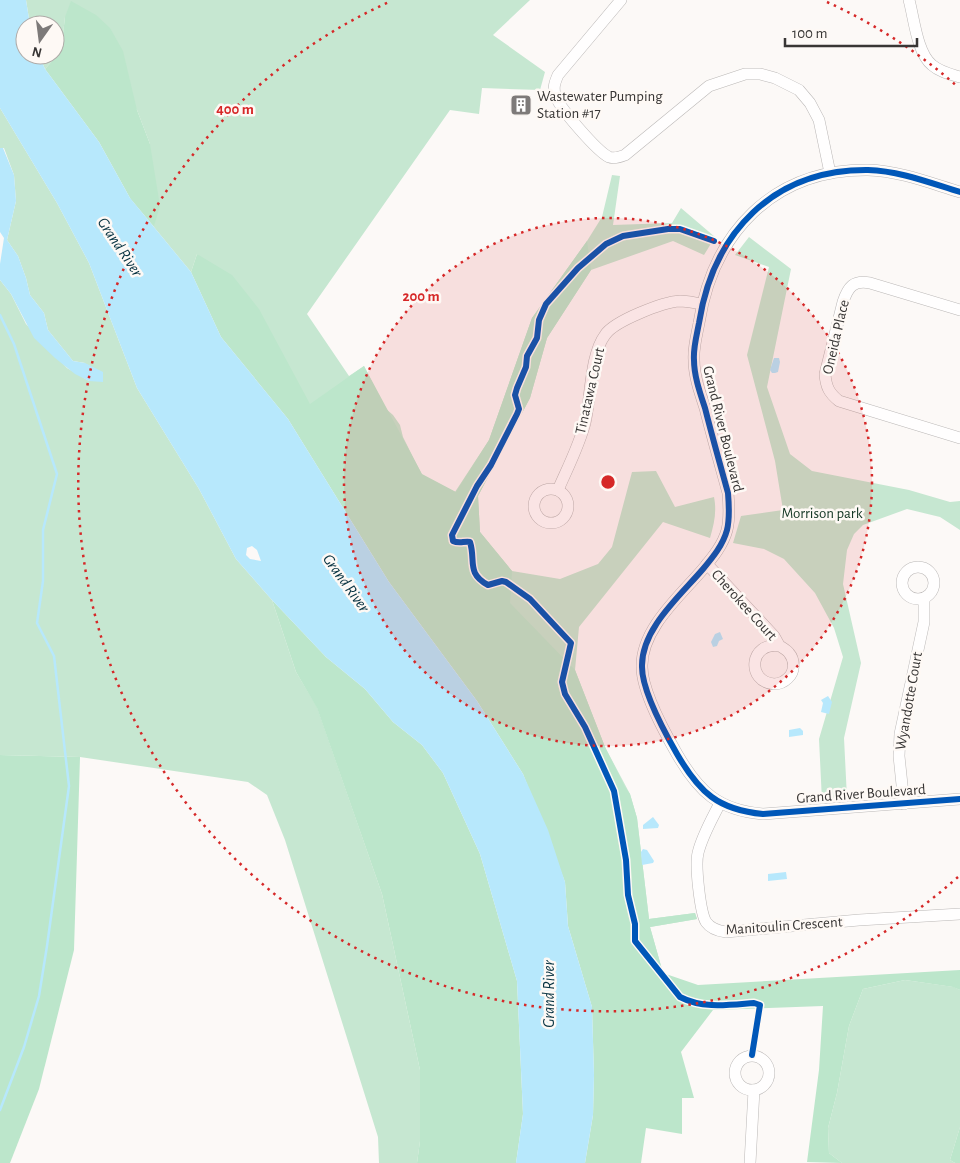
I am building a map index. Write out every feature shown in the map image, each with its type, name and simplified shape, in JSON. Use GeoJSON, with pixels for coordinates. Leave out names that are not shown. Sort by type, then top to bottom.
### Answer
{"type":"FeatureCollection","features":[{"type":"Feature","properties":{"kind":"street"},"geometry":{"type":"LineString","coordinates":[[621,0],[558,75],[554,86],[555,96],[562,109],[597,148],[610,157],[618,158],[625,155],[709,86],[745,74],[760,74],[775,78],[799,90],[810,103],[819,120],[830,173]]}},
{"type":"Feature","properties":{"kind":"street"},"geometry":{"type":"LineString","coordinates":[[909,0],[923,54],[933,66],[942,72],[960,77]]}},
{"type":"Feature","properties":{"kind":"street","name":"Grand River Boulevard"},"geometry":{"type":"LineString","coordinates":[[960,192],[884,171],[867,170],[830,173],[803,181],[776,194],[752,213],[719,256],[705,290],[694,360],[699,387],[728,492],[729,522],[724,540],[707,564],[654,626],[644,650],[642,668],[650,700],[666,736],[690,777],[704,792],[720,803],[744,813],[763,814],[960,799]]}},
{"type":"Feature","properties":{"kind":"street","name":"Oneida Place"},"geometry":{"type":"LineString","coordinates":[[960,310],[860,281],[852,285],[846,292],[842,302],[825,374],[826,386],[830,394],[839,401],[960,438]]}},
{"type":"Feature","properties":{"kind":"street","name":"Tinatawa Court"},"geometry":{"type":"LineString","coordinates":[[558,490],[584,426],[590,402],[595,362],[604,335],[613,326],[624,320],[670,303],[686,301],[702,304]]}},
{"type":"Feature","properties":{"kind":"street","name":"Cherokee Court"},"geometry":{"type":"LineString","coordinates":[[707,564],[774,636],[780,646]]}},
{"type":"Feature","properties":{"kind":"street","name":"Wyandotte Court"},"geometry":{"type":"LineString","coordinates":[[904,804],[899,756],[900,734],[924,622],[924,598]]}},
{"type":"Feature","properties":{"kind":"street","name":"Manitoulin Crescent"},"geometry":{"type":"LineString","coordinates":[[720,803],[701,843],[697,866],[702,914],[711,927],[718,931],[726,932],[859,920],[960,914]]}},
{"type":"Feature","properties":{"kind":"street"},"geometry":{"type":"LineString","coordinates":[[750,1163],[754,1090]]}},
{"type":"Feature","properties":{"kind":"green space"},"geometry":{"type":"Polygon","coordinates":[[[26,0],[530,0],[493,35],[545,72],[540,90],[482,88],[479,114],[450,110],[307,314],[349,376],[364,366],[385,408],[400,425],[403,437],[422,475],[455,492],[489,440],[532,318],[602,217],[612,175],[620,176],[613,225],[672,223],[681,208],[715,237],[704,255],[673,241],[591,270],[547,338],[530,398],[478,496],[480,532],[512,571],[560,579],[598,564],[612,547],[632,472],[656,471],[675,507],[714,497],[715,518],[710,538],[663,522],[579,627],[575,670],[605,747],[630,794],[637,818],[649,919],[695,913],[697,919],[650,927],[663,973],[197,254],[191,272],[130,198],[150,144],[137,110],[65,15],[28,15],[26,0]]]}},
{"type":"Feature","properties":{"kind":"green space"},"geometry":{"type":"Polygon","coordinates":[[[71,1],[96,15],[110,28],[123,51],[137,110],[150,144],[160,206],[154,226],[130,198],[99,142],[45,69],[49,65],[65,65],[65,17],[71,1]]]}},
{"type":"Feature","properties":{"kind":"green space"},"geometry":{"type":"Polygon","coordinates":[[[0,108],[57,203],[89,263],[137,388],[199,489],[236,559],[272,600],[296,672],[317,707],[382,894],[420,1070],[420,1141],[417,1163],[379,1163],[378,1137],[285,840],[267,795],[248,782],[80,757],[0,755],[0,280],[11,294],[26,324],[67,368],[89,381],[85,363],[73,361],[48,330],[44,313],[30,295],[18,256],[7,240],[16,201],[14,175],[4,148],[0,148],[0,108]]]}},
{"type":"Feature","properties":{"kind":"green space","name":"Morrison park"},"geometry":{"type":"Polygon","coordinates":[[[749,237],[791,269],[767,387],[790,454],[812,471],[909,490],[950,502],[960,501],[960,530],[940,517],[907,509],[863,525],[854,534],[847,550],[843,584],[861,663],[844,738],[847,798],[822,801],[819,739],[843,657],[834,628],[815,593],[784,559],[764,549],[733,543],[741,516],[783,510],[775,461],[747,355],[769,267],[735,255],[749,237]]]}},
{"type":"Feature","properties":{"kind":"green space"},"geometry":{"type":"Polygon","coordinates":[[[587,241],[591,270],[547,338],[530,398],[478,496],[480,532],[512,571],[510,603],[575,670],[605,747],[630,794],[637,818],[649,919],[695,913],[697,919],[650,927],[663,973],[698,985],[960,970],[960,990],[953,987],[905,980],[863,989],[849,1026],[837,1093],[828,1128],[829,1153],[842,1163],[807,1162],[819,1070],[823,1006],[713,1010],[681,1052],[694,1098],[682,1098],[682,1134],[646,1128],[641,1163],[585,1163],[593,1115],[592,1007],[568,926],[565,882],[523,774],[477,701],[389,582],[288,419],[221,337],[191,272],[197,254],[232,275],[259,309],[310,404],[364,366],[422,474],[456,492],[489,440],[532,318],[587,241]]]}},
{"type":"Feature","properties":{"kind":"green space"},"geometry":{"type":"Polygon","coordinates":[[[272,600],[326,657],[365,689],[393,722],[422,745],[443,773],[480,854],[517,981],[523,1114],[516,1163],[417,1163],[420,1141],[420,1070],[382,894],[317,708],[296,672],[272,600]]]}},
{"type":"Feature","properties":{"kind":"green space"},"geometry":{"type":"Polygon","coordinates":[[[0,755],[80,757],[74,950],[39,1089],[10,1163],[0,1163],[0,755]]]}},
{"type":"Feature","properties":{"kind":"green space"},"geometry":{"type":"Polygon","coordinates":[[[905,980],[954,987],[960,990],[960,1127],[950,1160],[955,1163],[842,1163],[829,1153],[828,1128],[837,1093],[849,1026],[863,989],[905,980]]]}},
{"type":"Feature","properties":{"kind":"green space"},"geometry":{"type":"Polygon","coordinates":[[[960,1127],[960,1163],[955,1163],[950,1160],[960,1127]]]}},
{"type":"Feature","properties":{"kind":"water","name":"Grand River"},"geometry":{"type":"Polygon","coordinates":[[[0,0],[26,0],[28,15],[15,15],[15,65],[43,65],[99,142],[130,198],[191,272],[221,337],[288,419],[389,582],[477,701],[523,774],[548,830],[565,882],[568,926],[592,1007],[593,1115],[585,1163],[516,1163],[523,1114],[517,981],[480,854],[443,773],[422,745],[393,722],[365,689],[326,657],[236,559],[199,489],[137,388],[89,263],[57,203],[0,108],[0,0]],[[252,546],[247,548],[246,555],[250,559],[261,561],[257,550],[252,546]]]}},
{"type":"Feature","properties":{"kind":"water"},"geometry":{"type":"Polygon","coordinates":[[[0,148],[3,148],[14,175],[16,201],[7,240],[18,256],[30,295],[44,313],[48,330],[73,361],[85,363],[103,372],[103,382],[89,381],[75,374],[34,338],[11,294],[0,280],[0,264],[4,238],[0,232],[0,148]]]}},
{"type":"Feature","properties":{"kind":"water"},"geometry":{"type":"Polygon","coordinates":[[[774,358],[779,358],[780,362],[778,372],[772,373],[770,370],[774,358]]]}},
{"type":"Feature","properties":{"kind":"water"},"geometry":{"type":"Polygon","coordinates":[[[720,632],[723,639],[719,641],[717,646],[713,647],[711,642],[715,634],[720,632]]]}},
{"type":"Feature","properties":{"kind":"water"},"geometry":{"type":"Polygon","coordinates":[[[828,696],[832,702],[829,714],[821,712],[823,703],[821,700],[828,696]]]}},
{"type":"Feature","properties":{"kind":"water"},"geometry":{"type":"Polygon","coordinates":[[[800,728],[803,731],[803,735],[789,737],[789,730],[800,728]]]}},
{"type":"Feature","properties":{"kind":"water"},"geometry":{"type":"Polygon","coordinates":[[[653,817],[659,825],[658,828],[643,829],[643,825],[653,817]]]}},
{"type":"Feature","properties":{"kind":"water"},"geometry":{"type":"Polygon","coordinates":[[[643,849],[647,850],[654,861],[653,863],[642,865],[641,852],[643,849]]]}},
{"type":"Feature","properties":{"kind":"water"},"geometry":{"type":"Polygon","coordinates":[[[786,872],[787,879],[768,881],[768,874],[786,872]]]}},
{"type":"Feature","properties":{"kind":"waterway"},"geometry":{"type":"LineString","coordinates":[[0,315],[14,344],[57,474],[43,530],[43,581],[37,623],[54,656],[69,786],[39,996],[24,1047],[0,1110]]}},
{"type":"Feature","properties":{"kind":"cycle path"},"geometry":{"type":"LineString","coordinates":[[960,192],[915,178],[880,171],[868,170],[834,173],[803,181],[776,194],[753,212],[734,235],[718,261],[706,291],[696,336],[694,355],[695,372],[728,493],[729,516],[727,530],[723,541],[714,555],[655,626],[643,653],[642,667],[646,688],[655,712],[685,767],[693,779],[711,797],[734,808],[763,814],[960,799]]}},
{"type":"Feature","properties":{"kind":"cycle path"},"geometry":{"type":"LineString","coordinates":[[714,241],[680,229],[623,236],[606,244],[578,268],[546,304],[539,320],[537,338],[527,356],[526,367],[515,395],[519,409],[517,414],[452,535],[455,542],[470,542],[474,571],[481,580],[488,585],[502,581],[506,582],[530,599],[571,643],[562,682],[565,694],[585,727],[614,791],[626,860],[628,895],[635,924],[635,941],[680,997],[707,1005],[754,1003],[760,1005],[752,1055]]}},
{"type":"Feature","properties":{"kind":"place","name":"Wastewater Pumping Station #17"},"geometry":{"type":"Point","coordinates":[521,105]}}]}
